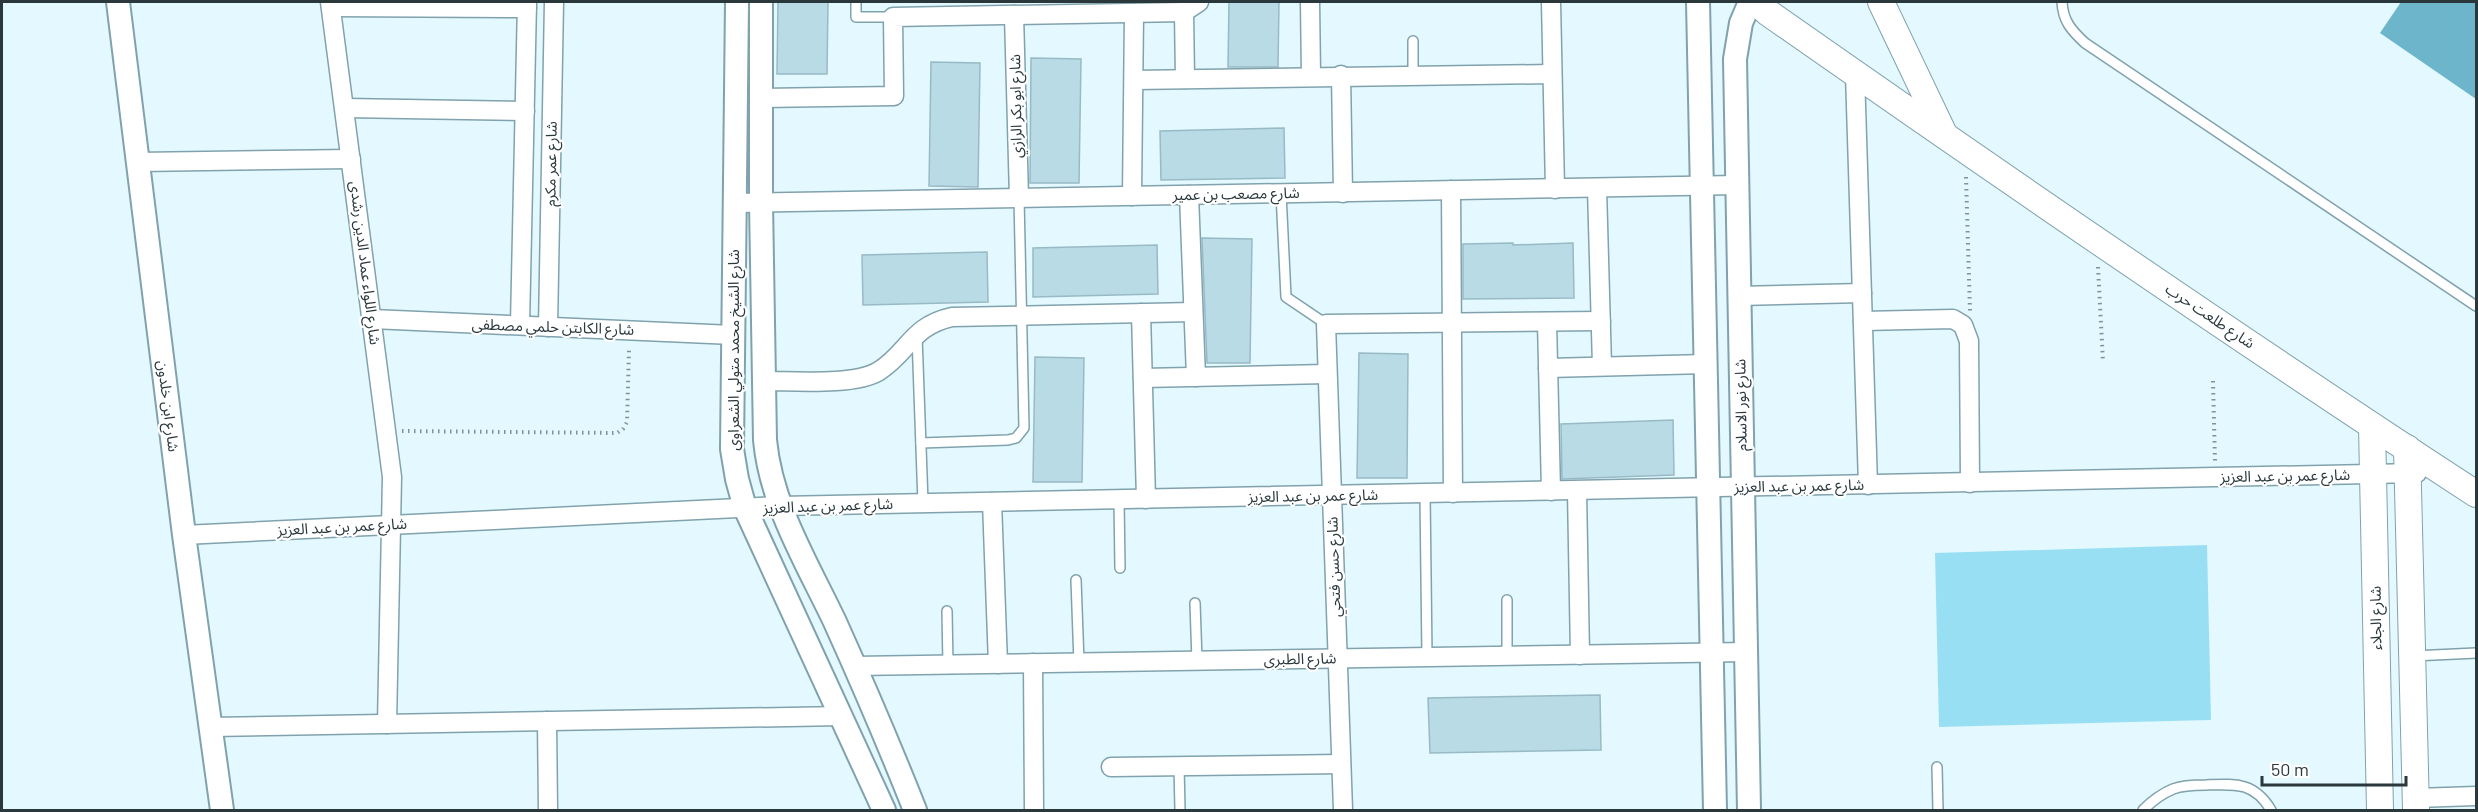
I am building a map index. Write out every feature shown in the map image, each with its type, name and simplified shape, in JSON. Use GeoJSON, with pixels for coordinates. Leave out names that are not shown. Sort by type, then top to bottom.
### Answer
{"type":"FeatureCollection","features":[{"type":"Feature","properties":{"kind":"main road","name":"شارع طلعت حرب"},"geometry":{"type":"LineString","coordinates":[[1756,2],[1955,143],[2372,426],[2407,461],[2443,472],[2476,494]]}},
{"type":"Feature","properties":{"kind":"main road"},"geometry":{"type":"LineString","coordinates":[[1881,2],[1955,143]]}},
{"type":"Feature","properties":{"kind":"main road","name":"شارع الجلاء"},"geometry":{"type":"LineString","coordinates":[[2372,426],[2380,810]]}},
{"type":"Feature","properties":{"kind":"main road"},"geometry":{"type":"LineString","coordinates":[[2407,461],[2416,804]]}},
{"type":"Feature","properties":{"kind":"street","name":"شارع ابن خلدون"},"geometry":{"type":"LineString","coordinates":[[118,2],[184,535],[222,810]]}},
{"type":"Feature","properties":{"kind":"street","name":"شارع عمر مكرم"},"geometry":{"type":"LineString","coordinates":[[548,327],[554,2]]}},
{"type":"Feature","properties":{"kind":"street","name":"شارع الشيخ محمد متولي الشعراوى"},"geometry":{"type":"LineString","coordinates":[[737,2],[732,449],[737,479],[745,508],[884,810]]}},
{"type":"Feature","properties":{"kind":"street","name":"شارع الشيخ محمد متولي الشعراوى"},"geometry":{"type":"LineString","coordinates":[[761,2],[761,203],[767,457],[780,506],[855,666],[915,810]]}},
{"type":"Feature","properties":{"kind":"street"},"geometry":{"type":"LineString","coordinates":[[760,98],[894,96],[893,17],[1184,12],[1199,2]]}},
{"type":"Feature","properties":{"kind":"street"},"geometry":{"type":"LineString","coordinates":[[1310,2],[1311,76]]}},
{"type":"Feature","properties":{"kind":"street"},"geometry":{"type":"LineString","coordinates":[[1551,2],[1555,189]]}},
{"type":"Feature","properties":{"kind":"street"},"geometry":{"type":"LineString","coordinates":[[1698,2],[1715,810]]}},
{"type":"Feature","properties":{"kind":"street","name":"شارع نور الاسلام"},"geometry":{"type":"LineString","coordinates":[[1749,810],[1735,59],[1741,23],[1750,2]]}},
{"type":"Feature","properties":{"kind":"street"},"geometry":{"type":"LineString","coordinates":[[331,4],[527,5]]}},
{"type":"Feature","properties":{"kind":"street","name":"شارع اللواء عماد الدين رشدى"},"geometry":{"type":"LineString","coordinates":[[331,4],[392,477],[387,724]]}},
{"type":"Feature","properties":{"kind":"street","name":"شارع عمر مكرم"},"geometry":{"type":"LineString","coordinates":[[520,326],[527,5]]}},
{"type":"Feature","properties":{"kind":"street"},"geometry":{"type":"LineString","coordinates":[[1184,12],[1185,79]]}},
{"type":"Feature","properties":{"kind":"street"},"geometry":{"type":"LineString","coordinates":[[1132,196],[1134,13]]}},
{"type":"Feature","properties":{"kind":"street","name":"شارع ابو بكر الرازي"},"geometry":{"type":"LineString","coordinates":[[1014,15],[1019,198]]}},
{"type":"Feature","properties":{"kind":"street"},"geometry":{"type":"LineString","coordinates":[[1134,80],[1341,75],[1552,74]]}},
{"type":"Feature","properties":{"kind":"street"},"geometry":{"type":"LineString","coordinates":[[1855,74],[1868,485]]}},
{"type":"Feature","properties":{"kind":"street"},"geometry":{"type":"LineString","coordinates":[[1341,75],[1343,193]]}},
{"type":"Feature","properties":{"kind":"street"},"geometry":{"type":"LineString","coordinates":[[345,108],[525,111]]}},
{"type":"Feature","properties":{"kind":"street"},"geometry":{"type":"LineString","coordinates":[[138,162],[351,159]]}},
{"type":"Feature","properties":{"kind":"street","name":"شارع مصعب بن عمير"},"geometry":{"type":"LineString","coordinates":[[735,204],[1737,185]]}},
{"type":"Feature","properties":{"kind":"street"},"geometry":{"type":"LineString","coordinates":[[1597,188],[1602,366]]}},
{"type":"Feature","properties":{"kind":"street"},"geometry":{"type":"LineString","coordinates":[[1451,190],[1453,493]]}},
{"type":"Feature","properties":{"kind":"street"},"geometry":{"type":"LineString","coordinates":[[1189,195],[1196,377]]}},
{"type":"Feature","properties":{"kind":"street"},"geometry":{"type":"LineString","coordinates":[[1739,296],[1862,293]]}},
{"type":"Feature","properties":{"kind":"street"},"geometry":{"type":"LineString","coordinates":[[764,381],[850,380],[869,376],[886,366],[916,333],[933,323],[952,318],[1193,312]]}},
{"type":"Feature","properties":{"kind":"street"},"geometry":{"type":"LineString","coordinates":[[1141,313],[1146,499]]}},
{"type":"Feature","properties":{"kind":"street","name":"شارع الكابتن حلمي مصطفى"},"geometry":{"type":"LineString","coordinates":[[372,319],[733,335]]}},
{"type":"Feature","properties":{"kind":"street"},"geometry":{"type":"LineString","coordinates":[[1863,321],[1953,319],[1963,325],[1970,341],[1970,483]]}},
{"type":"Feature","properties":{"kind":"street"},"geometry":{"type":"LineString","coordinates":[[1326,324],[1601,321]]}},
{"type":"Feature","properties":{"kind":"street"},"geometry":{"type":"LineString","coordinates":[[1547,322],[1551,491]]}},
{"type":"Feature","properties":{"kind":"street","name":"شارع حسن فتحي"},"geometry":{"type":"LineString","coordinates":[[1326,324],[1343,810]]}},
{"type":"Feature","properties":{"kind":"street"},"geometry":{"type":"LineString","coordinates":[[1548,368],[1706,364]]}},
{"type":"Feature","properties":{"kind":"street"},"geometry":{"type":"LineString","coordinates":[[1143,378],[1327,374]]}},
{"type":"Feature","properties":{"kind":"street","name":"شارع عمر بن عبد العزيز"},"geometry":{"type":"LineString","coordinates":[[184,535],[780,506],[2372,474],[2407,461]]}},
{"type":"Feature","properties":{"kind":"street"},"geometry":{"type":"LineString","coordinates":[[1577,491],[1580,655]]}},
{"type":"Feature","properties":{"kind":"street"},"geometry":{"type":"LineString","coordinates":[[992,502],[998,664]]}},
{"type":"Feature","properties":{"kind":"street","name":"شارع الطبرى"},"geometry":{"type":"LineString","coordinates":[[855,666],[1746,652]]}},
{"type":"Feature","properties":{"kind":"street"},"geometry":{"type":"LineString","coordinates":[[1033,663],[1034,810]]}},
{"type":"Feature","properties":{"kind":"street"},"geometry":{"type":"LineString","coordinates":[[211,727],[842,716]]}},
{"type":"Feature","properties":{"kind":"street"},"geometry":{"type":"LineString","coordinates":[[547,721],[548,810]]}},
{"type":"Feature","properties":{"kind":"street"},"geometry":{"type":"LineString","coordinates":[[1111,767],[1341,764]]}},
{"type":"Feature","properties":{"kind":"street"},"geometry":{"type":"LineString","coordinates":[[2416,804],[2476,796]]}},
{"type":"Feature","properties":{"kind":"lane"},"geometry":{"type":"LineString","coordinates":[[856,2],[856,17],[893,17]]}},
{"type":"Feature","properties":{"kind":"lane"},"geometry":{"type":"LineString","coordinates":[[2062,2],[2063,16],[2072,31],[2085,43],[2476,306]]}},
{"type":"Feature","properties":{"kind":"lane"},"geometry":{"type":"LineString","coordinates":[[1413,41],[1413,75]]}},
{"type":"Feature","properties":{"kind":"lane"},"geometry":{"type":"LineString","coordinates":[[1281,193],[1286,297],[1326,324]]}},
{"type":"Feature","properties":{"kind":"lane"},"geometry":{"type":"LineString","coordinates":[[921,443],[1008,440],[1019,435],[1025,424],[1019,198]]}},
{"type":"Feature","properties":{"kind":"lane"},"geometry":{"type":"LineString","coordinates":[[916,333],[923,503]]}},
{"type":"Feature","properties":{"kind":"lane"},"geometry":{"type":"LineString","coordinates":[[1425,494],[1427,657]]}},
{"type":"Feature","properties":{"kind":"lane"},"geometry":{"type":"LineString","coordinates":[[1119,500],[1120,568]]}},
{"type":"Feature","properties":{"kind":"lane"},"geometry":{"type":"LineString","coordinates":[[1076,580],[1078,663]]}},
{"type":"Feature","properties":{"kind":"lane"},"geometry":{"type":"LineString","coordinates":[[1507,600],[1507,656]]}},
{"type":"Feature","properties":{"kind":"lane"},"geometry":{"type":"LineString","coordinates":[[1195,603],[1197,661]]}},
{"type":"Feature","properties":{"kind":"lane"},"geometry":{"type":"LineString","coordinates":[[947,611],[948,665]]}},
{"type":"Feature","properties":{"kind":"lane"},"geometry":{"type":"LineString","coordinates":[[2412,656],[2476,653]]}},
{"type":"Feature","properties":{"kind":"lane"},"geometry":{"type":"LineString","coordinates":[[1179,766],[1180,810]]}},
{"type":"Feature","properties":{"kind":"lane"},"geometry":{"type":"LineString","coordinates":[[1937,767],[1938,810]]}},
{"type":"Feature","properties":{"kind":"lane"},"geometry":{"type":"LineString","coordinates":[[2143,810],[2157,797],[2175,788],[2234,784],[2258,793],[2271,810]]}},
{"type":"Feature","properties":{"kind":"path"},"geometry":{"type":"LineString","coordinates":[[1955,143],[1971,308],[1963,325]]}},
{"type":"Feature","properties":{"kind":"path"},"geometry":{"type":"LineString","coordinates":[[2096,239],[2103,362]]}},
{"type":"Feature","properties":{"kind":"path"},"geometry":{"type":"LineString","coordinates":[[386,431],[617,433],[624,429],[627,422],[630,330]]}},
{"type":"Feature","properties":{"kind":"path"},"geometry":{"type":"LineString","coordinates":[[2213,381],[2215,477]]}},
{"type":"Feature","properties":{"kind":"shaded area"},"geometry":{"type":"Polygon","coordinates":[[[2401,2],[2476,2],[2476,99],[2380,33],[2401,2]]]}},
{"type":"Feature","properties":{"kind":"shaded area"},"geometry":{"type":"Polygon","coordinates":[[[2207,545],[2211,720],[1939,727],[1935,553],[2207,545]]]}},
{"type":"Feature","properties":{"kind":"building"},"geometry":{"type":"Polygon","coordinates":[[[778,2],[828,2],[827,74],[777,74],[778,2]]]}},
{"type":"Feature","properties":{"kind":"building"},"geometry":{"type":"Polygon","coordinates":[[[1229,2],[1279,2],[1278,67],[1228,67],[1229,2]]]}},
{"type":"Feature","properties":{"kind":"building"},"geometry":{"type":"Polygon","coordinates":[[[1031,58],[1081,59],[1079,183],[1030,183],[1031,58]]]}},
{"type":"Feature","properties":{"kind":"building"},"geometry":{"type":"Polygon","coordinates":[[[931,62],[980,63],[978,187],[929,186],[931,62]]]}},
{"type":"Feature","properties":{"kind":"building"},"geometry":{"type":"Polygon","coordinates":[[[1284,128],[1285,178],[1161,180],[1160,131],[1284,128]]]}},
{"type":"Feature","properties":{"kind":"building"},"geometry":{"type":"Polygon","coordinates":[[[1202,238],[1252,239],[1250,363],[1207,363],[1202,238]]]}},
{"type":"Feature","properties":{"kind":"building"},"geometry":{"type":"Polygon","coordinates":[[[1513,243],[1513,245],[1573,243],[1574,298],[1463,299],[1463,244],[1513,243]]]}},
{"type":"Feature","properties":{"kind":"building"},"geometry":{"type":"Polygon","coordinates":[[[1157,245],[1158,294],[1033,297],[1033,248],[1157,245]]]}},
{"type":"Feature","properties":{"kind":"building"},"geometry":{"type":"Polygon","coordinates":[[[987,252],[988,302],[863,305],[862,255],[987,252]]]}},
{"type":"Feature","properties":{"kind":"building"},"geometry":{"type":"Polygon","coordinates":[[[1359,353],[1408,354],[1407,478],[1357,478],[1359,353]]]}},
{"type":"Feature","properties":{"kind":"building"},"geometry":{"type":"Polygon","coordinates":[[[1035,357],[1084,358],[1082,482],[1033,482],[1035,357]]]}},
{"type":"Feature","properties":{"kind":"building"},"geometry":{"type":"Polygon","coordinates":[[[1673,420],[1674,475],[1562,479],[1561,424],[1673,420]]]}},
{"type":"Feature","properties":{"kind":"building"},"geometry":{"type":"Polygon","coordinates":[[[1600,695],[1601,750],[1430,753],[1428,698],[1600,695]]]}}]}
